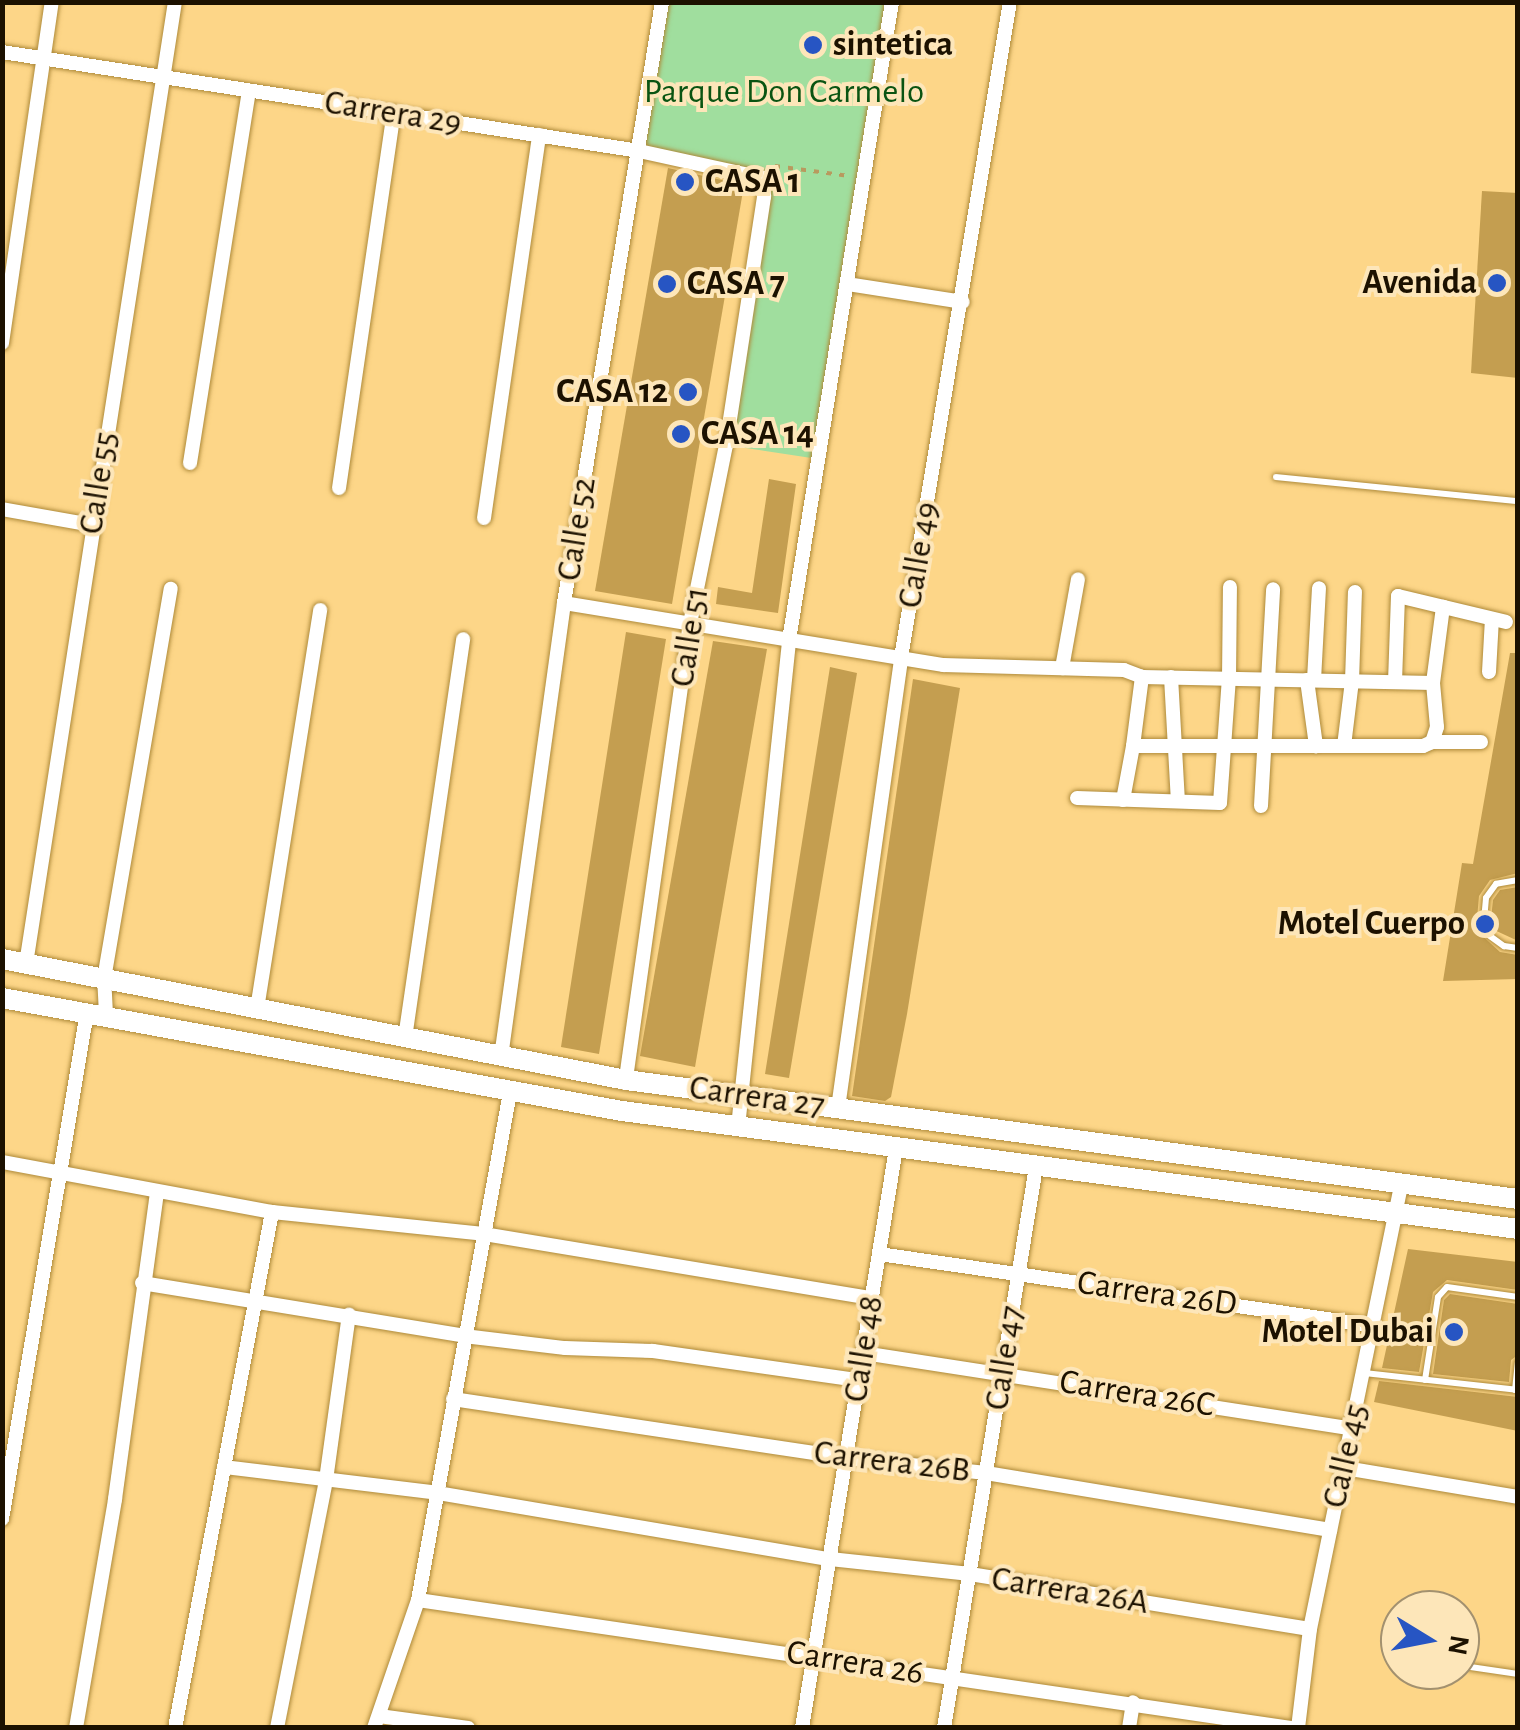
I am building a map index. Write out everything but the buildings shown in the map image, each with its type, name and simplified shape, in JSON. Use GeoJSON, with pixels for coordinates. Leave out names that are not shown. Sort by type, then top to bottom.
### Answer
{"type":"FeatureCollection","features":[{"type":"Feature","properties":{"kind":"street"},"geometry":{"type":"LineString","coordinates":[[2,342],[52,2]]}},
{"type":"Feature","properties":{"kind":"street","name":"Calle 55"},"geometry":{"type":"LineString","coordinates":[[26,964],[175,2]]}},
{"type":"Feature","properties":{"kind":"street","name":"Calle 52"},"geometry":{"type":"LineString","coordinates":[[500,1057],[564,603],[662,2]]}},
{"type":"Feature","properties":{"kind":"street"},"geometry":{"type":"LineString","coordinates":[[738,1127],[789,640],[892,2]]}},
{"type":"Feature","properties":{"kind":"street","name":"Calle 49"},"geometry":{"type":"LineString","coordinates":[[838,1108],[902,658],[1010,2]]}},
{"type":"Feature","properties":{"kind":"street","name":"Carrera 29"},"geometry":{"type":"LineString","coordinates":[[2,52],[639,151],[763,178]]}},
{"type":"Feature","properties":{"kind":"street"},"geometry":{"type":"LineString","coordinates":[[190,463],[249,92]]}},
{"type":"Feature","properties":{"kind":"street"},"geometry":{"type":"LineString","coordinates":[[339,488],[394,112]]}},
{"type":"Feature","properties":{"kind":"street"},"geometry":{"type":"LineString","coordinates":[[484,518],[539,136]]}},
{"type":"Feature","properties":{"kind":"street","name":"Calle 51"},"geometry":{"type":"LineString","coordinates":[[626,1080],[690,623],[726,445],[764,196],[763,178]]}},
{"type":"Feature","properties":{"kind":"street"},"geometry":{"type":"LineString","coordinates":[[847,284],[963,302]]}},
{"type":"Feature","properties":{"kind":"street"},"geometry":{"type":"LineString","coordinates":[[2,509],[92,525]]}},
{"type":"Feature","properties":{"kind":"street"},"geometry":{"type":"LineString","coordinates":[[1062,668],[1078,579]]}},
{"type":"Feature","properties":{"kind":"street"},"geometry":{"type":"LineString","coordinates":[[1077,798],[1220,802],[1230,678],[1230,587]]}},
{"type":"Feature","properties":{"kind":"street"},"geometry":{"type":"LineString","coordinates":[[1316,746],[1310,680],[1319,588]]}},
{"type":"Feature","properties":{"kind":"street"},"geometry":{"type":"LineString","coordinates":[[2,1519],[58,1171],[104,979],[171,589]]}},
{"type":"Feature","properties":{"kind":"street"},"geometry":{"type":"LineString","coordinates":[[1261,806],[1272,589]]}},
{"type":"Feature","properties":{"kind":"street"},"geometry":{"type":"LineString","coordinates":[[1344,746],[1352,681],[1355,592]]}},
{"type":"Feature","properties":{"kind":"street"},"geometry":{"type":"LineString","coordinates":[[1394,682],[1398,596],[1499,620],[1489,672]]}},
{"type":"Feature","properties":{"kind":"street"},"geometry":{"type":"LineString","coordinates":[[564,603],[943,664],[1124,670],[1142,677],[1433,683]]}},
{"type":"Feature","properties":{"kind":"street"},"geometry":{"type":"LineString","coordinates":[[1432,742],[1438,715],[1433,683],[1443,607]]}},
{"type":"Feature","properties":{"kind":"street"},"geometry":{"type":"LineString","coordinates":[[258,1009],[320,610]]}},
{"type":"Feature","properties":{"kind":"street"},"geometry":{"type":"LineString","coordinates":[[405,1038],[463,639]]}},
{"type":"Feature","properties":{"kind":"street"},"geometry":{"type":"LineString","coordinates":[[1123,800],[1142,677]]}},
{"type":"Feature","properties":{"kind":"street"},"geometry":{"type":"LineString","coordinates":[[1171,677],[1178,745],[1178,801]]}},
{"type":"Feature","properties":{"kind":"street"},"geometry":{"type":"LineString","coordinates":[[1133,746],[1422,746],[1432,742],[1481,742]]}},
{"type":"Feature","properties":{"kind":"street","name":"Carrera 27"},"geometry":{"type":"LineString","coordinates":[[2,959],[626,1080],[1518,1199]]}},
{"type":"Feature","properties":{"kind":"street","name":"Carrera 27"},"geometry":{"type":"LineString","coordinates":[[2,998],[510,1092],[738,1127],[1518,1229]]}},
{"type":"Feature","properties":{"kind":"street"},"geometry":{"type":"LineString","coordinates":[[468,1728],[376,1722],[418,1600],[510,1092]]}},
{"type":"Feature","properties":{"kind":"street","name":"Calle 48"},"geometry":{"type":"LineString","coordinates":[[802,1728],[896,1148]]}},
{"type":"Feature","properties":{"kind":"street"},"geometry":{"type":"LineString","coordinates":[[2,1162],[272,1212],[484,1234],[872,1298]]}},
{"type":"Feature","properties":{"kind":"street","name":"Calle 47"},"geometry":{"type":"LineString","coordinates":[[944,1728],[1036,1167]]}},
{"type":"Feature","properties":{"kind":"street","name":"Calle 45"},"geometry":{"type":"LineString","coordinates":[[1294,1728],[1310,1629],[1401,1185]]}},
{"type":"Feature","properties":{"kind":"street"},"geometry":{"type":"LineString","coordinates":[[76,1728],[116,1499],[157,1192]]}},
{"type":"Feature","properties":{"kind":"street"},"geometry":{"type":"LineString","coordinates":[[175,1728],[272,1212]]}},
{"type":"Feature","properties":{"kind":"street","name":"Carrera 26D"},"geometry":{"type":"LineString","coordinates":[[879,1254],[1375,1326]]}},
{"type":"Feature","properties":{"kind":"street"},"geometry":{"type":"LineString","coordinates":[[142,1283],[254,1303],[350,1314],[464,1336],[565,1348],[652,1351],[858,1380]]}},
{"type":"Feature","properties":{"kind":"street"},"geometry":{"type":"LineString","coordinates":[[277,1728],[326,1480],[350,1314]]}},
{"type":"Feature","properties":{"kind":"street","name":"Carrera 26C"},"geometry":{"type":"LineString","coordinates":[[863,1353],[1352,1428]]}},
{"type":"Feature","properties":{"kind":"street","name":"Carrera 26B"},"geometry":{"type":"LineString","coordinates":[[453,1399],[846,1458],[986,1472],[1330,1530]]}},
{"type":"Feature","properties":{"kind":"street","name":"Carrera 26A"},"geometry":{"type":"LineString","coordinates":[[224,1467],[438,1493],[830,1559],[970,1574],[1310,1629]]}},
{"type":"Feature","properties":{"kind":"street"},"geometry":{"type":"LineString","coordinates":[[1345,1468],[1518,1497]]}},
{"type":"Feature","properties":{"kind":"street","name":"Carrera 26"},"geometry":{"type":"LineString","coordinates":[[418,1600],[1294,1728]]}},
{"type":"Feature","properties":{"kind":"street"},"geometry":{"type":"LineString","coordinates":[[1129,1728],[1133,1702]]}},
{"type":"Feature","properties":{"kind":"lane"},"geometry":{"type":"LineString","coordinates":[[1276,477],[1518,500]]}},
{"type":"Feature","properties":{"kind":"lane"},"geometry":{"type":"LineString","coordinates":[[1518,880],[1496,884],[1486,898],[1484,931],[1504,946],[1518,948]]}},
{"type":"Feature","properties":{"kind":"lane"},"geometry":{"type":"LineString","coordinates":[[1425,1380],[1438,1297],[1447,1288],[1518,1296]]}},
{"type":"Feature","properties":{"kind":"lane"},"geometry":{"type":"LineString","coordinates":[[1364,1373],[1516,1390],[1518,1362]]}},
{"type":"Feature","properties":{"kind":"lane"},"geometry":{"type":"LineString","coordinates":[[1480,1668],[1518,1674]]}},
{"type":"Feature","properties":{"kind":"path"},"geometry":{"type":"LineString","coordinates":[[763,178],[764,165],[864,178]]}},
{"type":"Feature","properties":{"kind":"green space","name":"Parque Don Carmelo"},"geometry":{"type":"Polygon","coordinates":[[[662,3],[893,3],[818,459],[726,445],[763,178],[639,151],[662,3]]]}},
{"type":"Feature","properties":{"kind":"place","name":"sintetica"},"geometry":{"type":"Point","coordinates":[813,45]}},
{"type":"Feature","properties":{"kind":"place","name":"CASA 1"},"geometry":{"type":"Point","coordinates":[685,182]}},
{"type":"Feature","properties":{"kind":"place","name":"Avenida"},"geometry":{"type":"Point","coordinates":[1497,283]}},
{"type":"Feature","properties":{"kind":"place","name":"CASA 7"},"geometry":{"type":"Point","coordinates":[667,284]}},
{"type":"Feature","properties":{"kind":"place","name":"CASA 12"},"geometry":{"type":"Point","coordinates":[688,392]}},
{"type":"Feature","properties":{"kind":"place","name":"CASA 14"},"geometry":{"type":"Point","coordinates":[681,434]}},
{"type":"Feature","properties":{"kind":"place","name":"Motel Cuerpo"},"geometry":{"type":"Point","coordinates":[1485,924]}},
{"type":"Feature","properties":{"kind":"place","name":"Motel Dubai"},"geometry":{"type":"Point","coordinates":[1454,1332]}}]}
